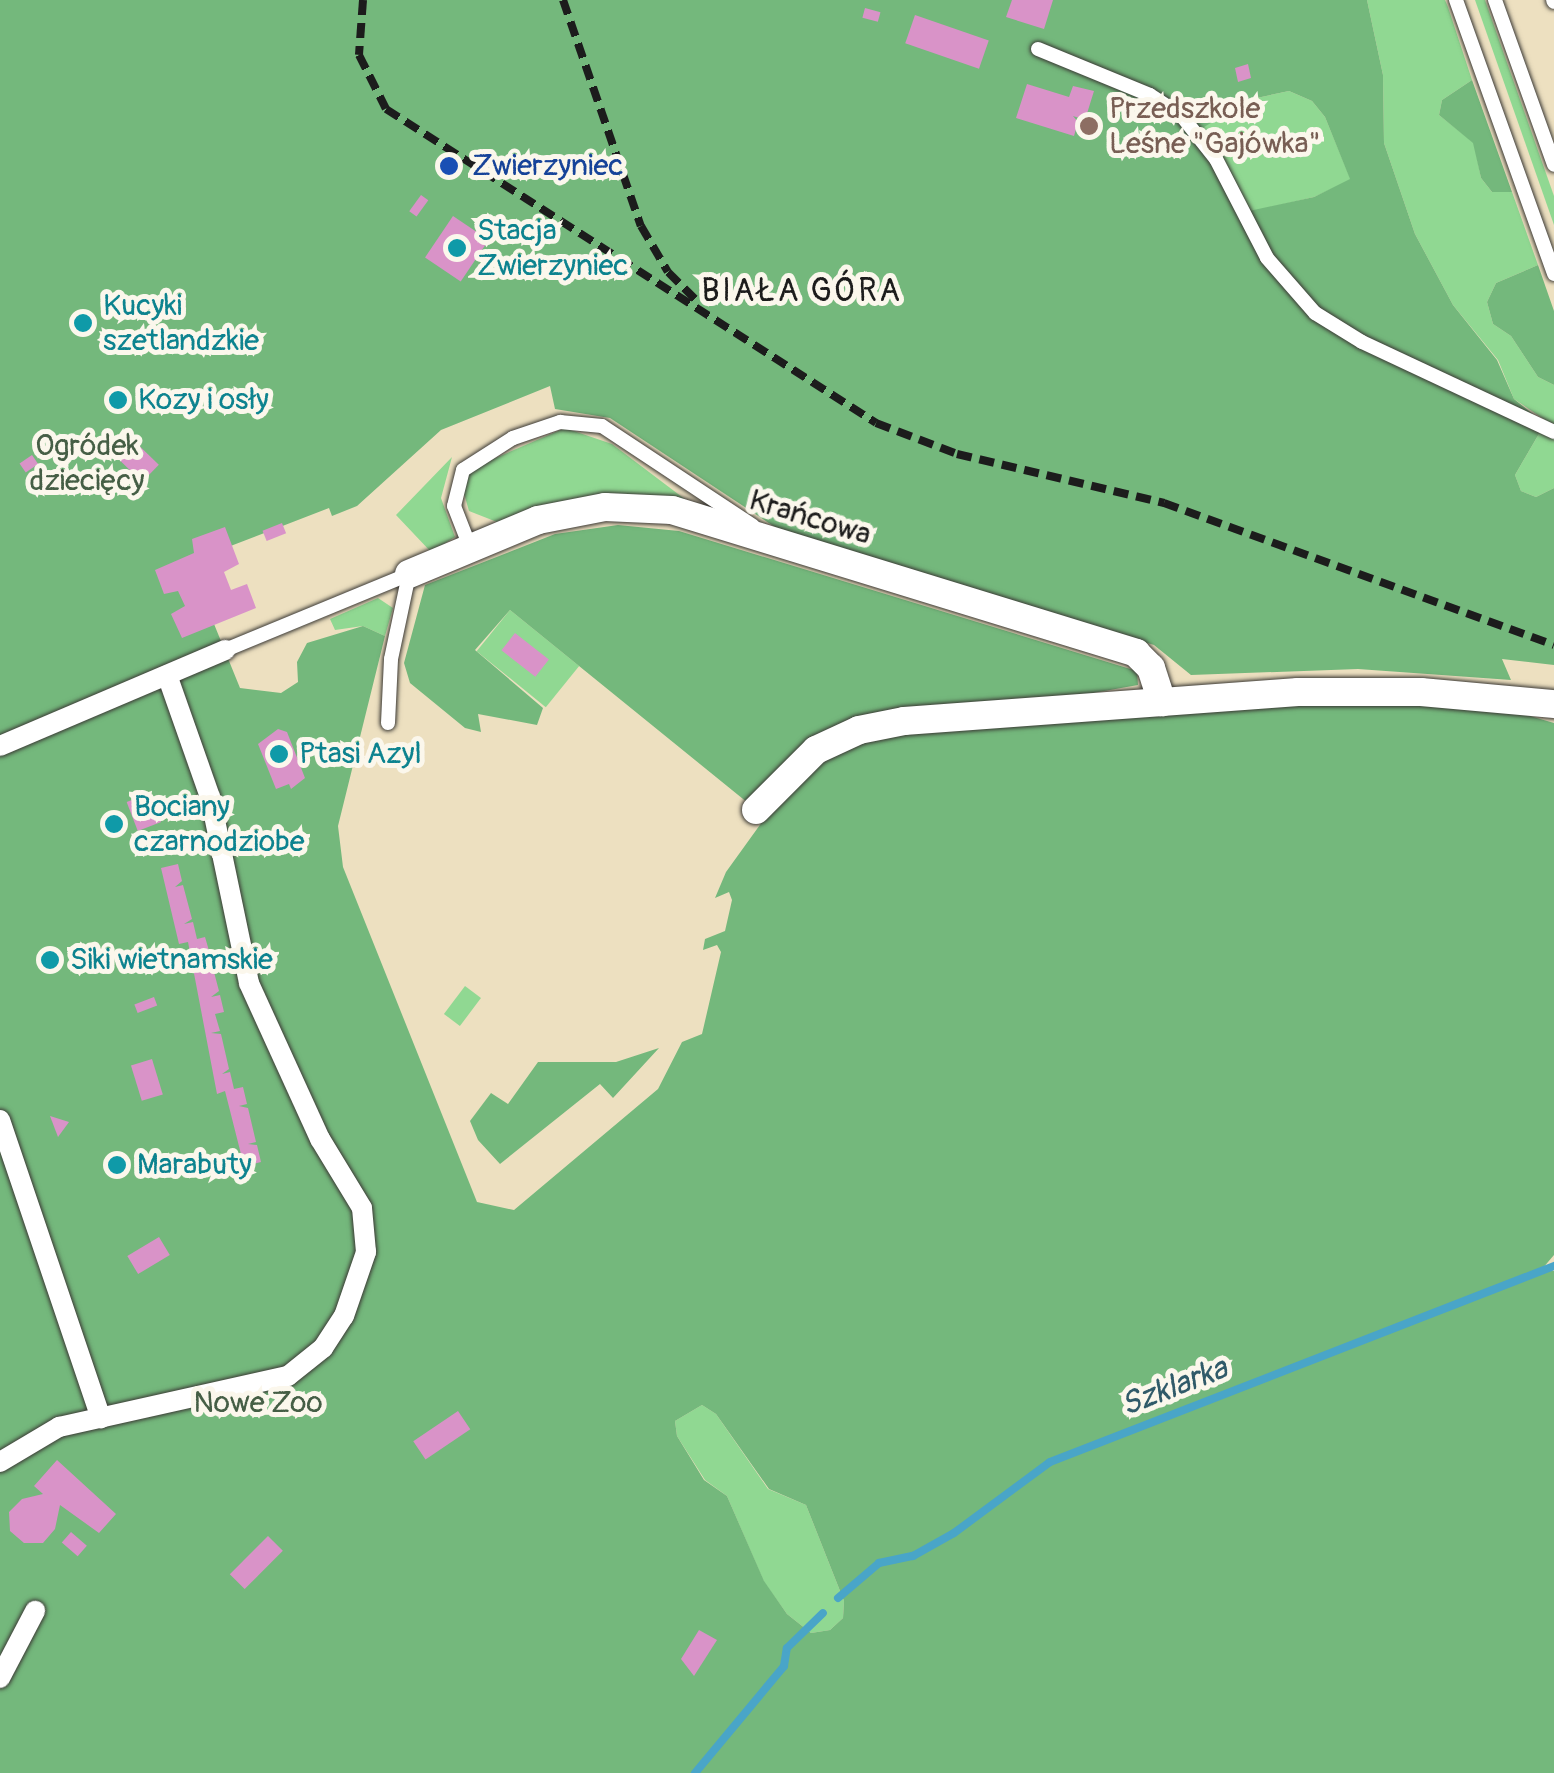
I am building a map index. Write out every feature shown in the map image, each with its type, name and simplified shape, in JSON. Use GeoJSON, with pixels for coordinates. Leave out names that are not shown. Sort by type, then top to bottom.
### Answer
{"type":"FeatureCollection","features":[{"type":"Feature","properties":{"kind":"street","name":"Krańcowa"},"geometry":{"type":"LineString","coordinates":[[409,574],[538,520],[605,507],[672,510],[1136,652],[1150,668],[1162,702]]}},
{"type":"Feature","properties":{"kind":"street"},"geometry":{"type":"LineString","coordinates":[[0,746],[224,650]]}},
{"type":"Feature","properties":{"kind":"street"},"geometry":{"type":"LineString","coordinates":[[0,1462],[29,1440],[101,1418],[288,1376],[323,1348],[344,1316],[366,1252],[362,1208],[320,1138],[249,983],[210,797],[167,675]]}},
{"type":"Feature","properties":{"kind":"street"},"geometry":{"type":"LineString","coordinates":[[756,810],[799,761],[838,738],[881,724],[1374,690],[1554,704]]}},
{"type":"Feature","properties":{"kind":"street"},"geometry":{"type":"LineString","coordinates":[[0,1120],[101,1418]]}},
{"type":"Feature","properties":{"kind":"street"},"geometry":{"type":"LineString","coordinates":[[0,1678],[35,1612]]}},
{"type":"Feature","properties":{"kind":"lane"},"geometry":{"type":"LineString","coordinates":[[1456,0],[1554,274]]}},
{"type":"Feature","properties":{"kind":"lane"},"geometry":{"type":"LineString","coordinates":[[1496,0],[1554,164]]}},
{"type":"Feature","properties":{"kind":"lane"},"geometry":{"type":"LineString","coordinates":[[1038,49],[1150,95],[1181,115],[1216,160],[1267,258],[1315,313],[1362,342],[1554,432]]}},
{"type":"Feature","properties":{"kind":"lane"},"geometry":{"type":"LineString","coordinates":[[470,547],[454,506],[462,470],[539,427],[581,420],[621,436],[774,540]]}},
{"type":"Feature","properties":{"kind":"lane"},"geometry":{"type":"LineString","coordinates":[[224,650],[409,574]]}},
{"type":"Feature","properties":{"kind":"lane"},"geometry":{"type":"LineString","coordinates":[[388,723],[391,659],[409,574]]}},
{"type":"Feature","properties":{"kind":"green space"},"geometry":{"type":"Polygon","coordinates":[[[0,0],[1367,0],[1383,75],[1384,143],[1415,234],[1453,305],[1497,360],[1514,399],[1539,419],[1540,432],[1515,475],[1521,491],[1536,497],[1554,488],[1554,665],[1502,659],[1511,680],[1358,669],[1191,675],[1154,645],[781,531],[610,418],[555,409],[550,386],[441,430],[357,506],[332,516],[329,508],[228,547],[212,619],[240,688],[281,693],[298,682],[297,662],[307,643],[363,626],[385,636],[338,826],[343,867],[477,1202],[514,1210],[658,1089],[682,1042],[702,1034],[721,952],[717,945],[703,950],[705,939],[725,931],[732,900],[729,892],[715,898],[726,872],[795,776],[860,737],[1359,700],[1510,710],[1554,723],[1554,1255],[1542,1269],[1554,1271],[1554,1773],[0,1773],[0,0]],[[1289,91],[1252,99],[1204,127],[1249,211],[1314,197],[1350,179],[1325,117],[1312,101],[1289,91]],[[702,1405],[675,1421],[677,1436],[704,1480],[727,1496],[764,1581],[787,1614],[811,1633],[830,1630],[843,1618],[844,1601],[806,1505],[769,1489],[716,1414],[702,1405]]]}},
{"type":"Feature","properties":{"kind":"green space"},"geometry":{"type":"Polygon","coordinates":[[[1367,0],[1445,0],[1472,80],[1442,100],[1439,115],[1474,143],[1481,178],[1492,192],[1512,192],[1538,265],[1496,283],[1487,302],[1493,324],[1511,336],[1538,377],[1554,385],[1554,426],[1514,399],[1498,360],[1453,305],[1415,234],[1384,143],[1383,75],[1367,0]]]}},
{"type":"Feature","properties":{"kind":"green space"},"geometry":{"type":"Polygon","coordinates":[[[1475,0],[1485,0],[1554,196],[1554,225],[1475,0]]]}},
{"type":"Feature","properties":{"kind":"green space"},"geometry":{"type":"Polygon","coordinates":[[[1472,80],[1512,192],[1492,192],[1481,178],[1473,143],[1439,115],[1442,100],[1472,80]]]}},
{"type":"Feature","properties":{"kind":"green space"},"geometry":{"type":"Polygon","coordinates":[[[1289,91],[1312,101],[1325,117],[1351,180],[1314,197],[1249,212],[1203,126],[1252,99],[1289,91]]]}},
{"type":"Feature","properties":{"kind":"green space"},"geometry":{"type":"Polygon","coordinates":[[[1538,265],[1554,311],[1554,385],[1538,377],[1511,336],[1493,324],[1487,302],[1496,283],[1538,265]]]}},
{"type":"Feature","properties":{"kind":"green space"},"geometry":{"type":"Polygon","coordinates":[[[565,428],[612,444],[690,503],[497,522],[469,511],[463,490],[470,469],[565,428]]]}},
{"type":"Feature","properties":{"kind":"green space"},"geometry":{"type":"Polygon","coordinates":[[[1540,432],[1554,439],[1554,488],[1536,497],[1521,491],[1515,475],[1540,432]]]}},
{"type":"Feature","properties":{"kind":"green space"},"geometry":{"type":"Polygon","coordinates":[[[452,457],[441,498],[455,537],[431,552],[396,515],[452,457]]]}},
{"type":"Feature","properties":{"kind":"green space"},"geometry":{"type":"Polygon","coordinates":[[[618,525],[679,531],[1137,671],[1138,685],[806,744],[748,803],[510,610],[475,650],[543,708],[537,725],[478,714],[481,732],[465,728],[410,683],[404,663],[425,585],[555,534],[618,525]]]}},
{"type":"Feature","properties":{"kind":"green space"},"geometry":{"type":"Polygon","coordinates":[[[378,598],[393,608],[385,636],[363,626],[335,630],[330,619],[378,598]]]}},
{"type":"Feature","properties":{"kind":"green space"},"geometry":{"type":"Polygon","coordinates":[[[510,610],[579,666],[546,707],[477,651],[510,610]]]}},
{"type":"Feature","properties":{"kind":"green space"},"geometry":{"type":"Polygon","coordinates":[[[465,986],[481,998],[460,1026],[444,1014],[465,986]]]}},
{"type":"Feature","properties":{"kind":"green space"},"geometry":{"type":"Polygon","coordinates":[[[659,1048],[613,1098],[600,1084],[500,1164],[478,1140],[470,1121],[491,1093],[508,1104],[538,1062],[616,1062],[659,1048]]]}},
{"type":"Feature","properties":{"kind":"green space"},"geometry":{"type":"Polygon","coordinates":[[[702,1405],[716,1414],[768,1489],[806,1505],[844,1601],[843,1618],[830,1630],[811,1633],[787,1614],[764,1582],[727,1496],[705,1480],[677,1436],[675,1421],[702,1405]]]}},
{"type":"Feature","properties":{"kind":"building"},"geometry":{"type":"Polygon","coordinates":[[[1012,0],[1053,0],[1044,29],[1006,17],[1012,0]]]}},
{"type":"Feature","properties":{"kind":"building"},"geometry":{"type":"Polygon","coordinates":[[[865,8],[880,12],[878,22],[862,18],[865,8]]]}},
{"type":"Feature","properties":{"kind":"building"},"geometry":{"type":"Polygon","coordinates":[[[915,15],[989,40],[979,69],[905,43],[915,15]]]}},
{"type":"Feature","properties":{"kind":"building"},"geometry":{"type":"Polygon","coordinates":[[[1248,64],[1251,78],[1238,82],[1235,68],[1248,64]]]}},
{"type":"Feature","properties":{"kind":"building"},"geometry":{"type":"Polygon","coordinates":[[[1027,84],[1069,97],[1073,86],[1094,91],[1085,120],[1073,116],[1078,122],[1074,136],[1016,118],[1027,84]]]}},
{"type":"Feature","properties":{"kind":"building"},"geometry":{"type":"Polygon","coordinates":[[[421,195],[428,200],[417,216],[409,211],[421,195]]]}},
{"type":"Feature","properties":{"kind":"building","name":"Stacja Zwierzyniec"},"geometry":{"type":"Polygon","coordinates":[[[453,216],[489,240],[461,281],[425,257],[453,216]]]}},
{"type":"Feature","properties":{"kind":"building"},"geometry":{"type":"Polygon","coordinates":[[[125,432],[159,465],[142,482],[108,449],[125,432]]]}},
{"type":"Feature","properties":{"kind":"building"},"geometry":{"type":"Polygon","coordinates":[[[32,455],[38,464],[26,473],[20,463],[32,455]]]}},
{"type":"Feature","properties":{"kind":"building"},"geometry":{"type":"Polygon","coordinates":[[[282,523],[286,533],[267,541],[263,531],[282,523]]]}},
{"type":"Feature","properties":{"kind":"building"},"geometry":{"type":"Polygon","coordinates":[[[225,527],[239,564],[224,572],[231,590],[247,584],[256,608],[182,638],[171,614],[185,606],[178,591],[164,594],[155,570],[194,553],[192,539],[225,527]]]}},
{"type":"Feature","properties":{"kind":"building"},"geometry":{"type":"Polygon","coordinates":[[[515,633],[549,659],[535,677],[501,650],[515,633]]]}},
{"type":"Feature","properties":{"kind":"building","name":"Ptasi Azyl"},"geometry":{"type":"Polygon","coordinates":[[[278,729],[287,732],[305,778],[291,789],[289,784],[276,789],[258,744],[278,729]]]}},
{"type":"Feature","properties":{"kind":"building"},"geometry":{"type":"Polygon","coordinates":[[[150,793],[161,822],[138,831],[127,802],[150,793]]]}},
{"type":"Feature","properties":{"kind":"building"},"geometry":{"type":"Polygon","coordinates":[[[178,864],[182,881],[175,887],[183,885],[192,919],[184,924],[193,922],[197,939],[205,937],[210,954],[201,956],[210,957],[219,991],[211,997],[220,995],[224,1012],[215,1014],[220,1031],[211,1033],[221,1034],[229,1069],[222,1074],[230,1072],[234,1089],[243,1087],[247,1104],[239,1106],[248,1108],[256,1142],[248,1144],[257,1145],[261,1162],[244,1166],[225,1091],[217,1094],[188,942],[179,944],[161,868],[178,864]]]}},
{"type":"Feature","properties":{"kind":"building"},"geometry":{"type":"Polygon","coordinates":[[[154,997],[157,1005],[138,1013],[134,1005],[154,997]]]}},
{"type":"Feature","properties":{"kind":"building"},"geometry":{"type":"Polygon","coordinates":[[[152,1059],[163,1094],[142,1101],[131,1065],[152,1059]]]}},
{"type":"Feature","properties":{"kind":"building"},"geometry":{"type":"Polygon","coordinates":[[[50,1116],[69,1122],[58,1137],[50,1116]]]}},
{"type":"Feature","properties":{"kind":"building"},"geometry":{"type":"Polygon","coordinates":[[[159,1237],[170,1255],[138,1274],[127,1256],[159,1237]]]}},
{"type":"Feature","properties":{"kind":"building"},"geometry":{"type":"Polygon","coordinates":[[[458,1411],[470,1429],[426,1459],[413,1441],[458,1411]]]}},
{"type":"Feature","properties":{"kind":"building"},"geometry":{"type":"Polygon","coordinates":[[[57,1460],[116,1514],[99,1533],[60,1505],[55,1529],[43,1543],[24,1543],[10,1531],[9,1512],[22,1499],[43,1494],[34,1486],[57,1460]]]}},
{"type":"Feature","properties":{"kind":"building"},"geometry":{"type":"Polygon","coordinates":[[[71,1532],[87,1546],[78,1556],[62,1543],[71,1532]]]}},
{"type":"Feature","properties":{"kind":"building"},"geometry":{"type":"Polygon","coordinates":[[[268,1536],[283,1551],[245,1589],[230,1574],[268,1536]]]}},
{"type":"Feature","properties":{"kind":"building"},"geometry":{"type":"Polygon","coordinates":[[[699,1630],[717,1640],[694,1676],[681,1659],[699,1630]]]}},
{"type":"Feature","properties":{"kind":"waterway","name":"Szklarka"},"geometry":{"type":"LineString","coordinates":[[838,1598],[879,1563],[913,1556],[954,1533],[1050,1462],[1554,1266]]}},
{"type":"Feature","properties":{"kind":"waterway","name":"Szklarka"},"geometry":{"type":"LineString","coordinates":[[695,1773],[784,1666],[787,1648],[823,1613]]}},
{"type":"Feature","properties":{"kind":"railway"},"geometry":{"type":"LineString","coordinates":[[363,0],[359,55],[386,109],[876,423],[957,454],[1164,503],[1554,645]]}},
{"type":"Feature","properties":{"kind":"railway"},"geometry":{"type":"LineString","coordinates":[[563,0],[641,226],[668,272],[695,299]]}},
{"type":"Feature","properties":{"kind":"place","name":"Przedszkole Leśne \"Gajówka\""},"geometry":{"type":"Point","coordinates":[1089,126]}},
{"type":"Feature","properties":{"kind":"place","name":"Zwierzyniec"},"geometry":{"type":"Point","coordinates":[449,166]}},
{"type":"Feature","properties":{"kind":"place","name":"Stacja Zwierzyniec"},"geometry":{"type":"Point","coordinates":[457,248]}},
{"type":"Feature","properties":{"kind":"place","name":"Kucyki szetlandzkie"},"geometry":{"type":"Point","coordinates":[83,323]}},
{"type":"Feature","properties":{"kind":"place","name":"Kozy i osły"},"geometry":{"type":"Point","coordinates":[118,400]}},
{"type":"Feature","properties":{"kind":"place","name":"Ptasi Azyl"},"geometry":{"type":"Point","coordinates":[279,754]}},
{"type":"Feature","properties":{"kind":"place","name":"Bociany czarnodziobe"},"geometry":{"type":"Point","coordinates":[114,824]}},
{"type":"Feature","properties":{"kind":"place","name":"Siki wietnamskie"},"geometry":{"type":"Point","coordinates":[50,960]}},
{"type":"Feature","properties":{"kind":"place","name":"Marabuty"},"geometry":{"type":"Point","coordinates":[117,1165]}},
{"type":"Feature","properties":{"kind":"district","name":"BIAŁA GÓRA"},"geometry":{"type":"Point","coordinates":[802,291]}},
{"type":"Feature","properties":{"kind":"park label","name":"Ogródek dziecięcy"},"geometry":{"type":"Point","coordinates":[87,463]}},
{"type":"Feature","properties":{"kind":"park label","name":"Nowe Zoo"},"geometry":{"type":"Point","coordinates":[258,1403]}}]}
